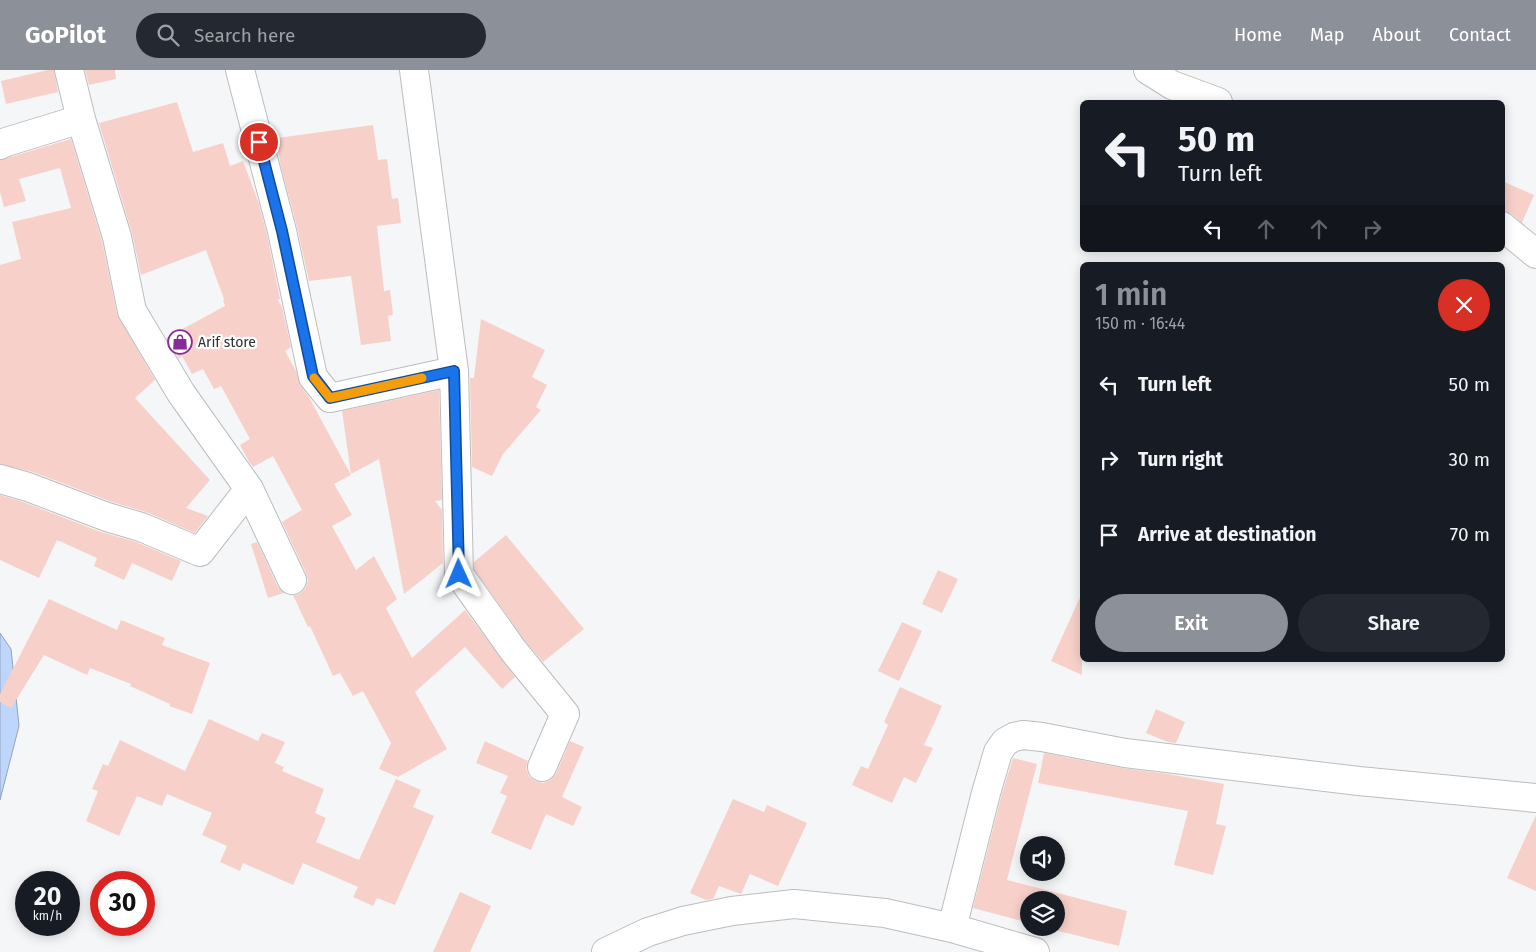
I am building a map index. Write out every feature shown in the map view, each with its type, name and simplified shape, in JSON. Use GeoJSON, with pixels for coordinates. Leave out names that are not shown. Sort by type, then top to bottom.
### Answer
{"type":"FeatureCollection","features":[{"type":"Feature","properties":{"kind":"street"},"geometry":{"type":"LineString","coordinates":[[69,70],[81,119],[117,237],[132,311],[181,392],[249,489],[292,580]]}},
{"type":"Feature","properties":{"kind":"street"},"geometry":{"type":"LineString","coordinates":[[240,70],[282,231],[313,376],[330,398],[454,371]]}},
{"type":"Feature","properties":{"kind":"street"},"geometry":{"type":"LineString","coordinates":[[414,70],[454,371],[459,574],[513,650],[565,714],[542,767]]}},
{"type":"Feature","properties":{"kind":"street"},"geometry":{"type":"LineString","coordinates":[[1148,70],[1172,84],[1213,100]]}},
{"type":"Feature","properties":{"kind":"street"},"geometry":{"type":"LineString","coordinates":[[0,145],[81,119]]}},
{"type":"Feature","properties":{"kind":"street"},"geometry":{"type":"LineString","coordinates":[[1505,228],[1536,254]]}},
{"type":"Feature","properties":{"kind":"street"},"geometry":{"type":"LineString","coordinates":[[0,479],[141,527],[200,552],[249,489]]}},
{"type":"Feature","properties":{"kind":"street"},"geometry":{"type":"LineString","coordinates":[[952,928],[998,752],[1005,742],[1014,737],[1042,738],[1135,754],[1359,781],[1536,798]]}},
{"type":"Feature","properties":{"kind":"street"},"geometry":{"type":"LineString","coordinates":[[606,952],[648,932],[683,921],[732,911],[794,904],[885,914],[952,928],[1035,952]]}},
{"type":"Feature","properties":{"kind":"water"},"geometry":{"type":"Polygon","coordinates":[[[0,633],[11,649],[19,726],[0,800],[0,633]]]}},
{"type":"Feature","properties":{"kind":"building"},"geometry":{"type":"Polygon","coordinates":[[[54,70],[58,92],[6,104],[1,81],[54,70]]]}},
{"type":"Feature","properties":{"kind":"building"},"geometry":{"type":"Polygon","coordinates":[[[85,70],[115,70],[116,79],[89,85],[85,70]]]}},
{"type":"Feature","properties":{"kind":"building"},"geometry":{"type":"Polygon","coordinates":[[[177,102],[193,152],[223,143],[230,166],[243,161],[259,204],[267,235],[280,299],[278,300],[282,307],[291,347],[285,351],[296,371],[301,386],[351,475],[334,484],[352,515],[332,526],[356,570],[374,556],[397,599],[386,608],[412,658],[465,610],[515,677],[502,689],[465,647],[415,692],[447,749],[398,777],[379,769],[391,743],[363,691],[353,696],[340,673],[333,676],[310,626],[308,627],[293,595],[299,594],[305,589],[308,581],[282,522],[302,510],[273,456],[253,467],[249,462],[240,445],[250,439],[221,386],[214,389],[203,369],[192,374],[182,356],[179,359],[166,338],[225,306],[206,250],[141,275],[132,233],[99,123],[177,102]]]}},
{"type":"Feature","properties":{"kind":"building"},"geometry":{"type":"Polygon","coordinates":[[[373,125],[378,160],[387,159],[392,199],[398,198],[401,223],[377,226],[384,291],[390,290],[393,315],[388,316],[391,341],[361,345],[351,276],[309,281],[280,163],[277,138],[373,125]]]}},
{"type":"Feature","properties":{"kind":"building"},"geometry":{"type":"Polygon","coordinates":[[[71,139],[102,241],[117,314],[155,380],[135,398],[210,480],[186,508],[208,516],[195,533],[146,512],[112,502],[33,472],[0,464],[0,265],[21,259],[12,222],[71,208],[60,168],[19,179],[26,201],[4,207],[0,192],[0,160],[71,139]]]}},
{"type":"Feature","properties":{"kind":"building"},"geometry":{"type":"Polygon","coordinates":[[[1505,182],[1534,195],[1522,223],[1512,214],[1505,212],[1505,182]]]}},
{"type":"Feature","properties":{"kind":"building"},"geometry":{"type":"Polygon","coordinates":[[[481,319],[545,350],[532,377],[547,385],[536,407],[541,410],[503,454],[492,476],[472,467],[470,378],[474,378],[481,319]]]}},
{"type":"Feature","properties":{"kind":"building"},"geometry":{"type":"Polygon","coordinates":[[[439,390],[442,500],[435,501],[442,510],[443,563],[404,594],[379,459],[351,474],[342,411],[439,390]]]}},
{"type":"Feature","properties":{"kind":"building"},"geometry":{"type":"Polygon","coordinates":[[[0,495],[101,532],[136,542],[181,561],[172,581],[132,563],[124,580],[94,566],[97,558],[57,540],[39,578],[0,560],[0,495]]]}},
{"type":"Feature","properties":{"kind":"building"},"geometry":{"type":"Polygon","coordinates":[[[506,535],[584,629],[543,662],[525,641],[474,569],[474,562],[506,535]]]}},
{"type":"Feature","properties":{"kind":"building"},"geometry":{"type":"Polygon","coordinates":[[[257,542],[278,587],[284,593],[268,598],[251,544],[257,542]]]}},
{"type":"Feature","properties":{"kind":"building"},"geometry":{"type":"Polygon","coordinates":[[[938,570],[958,579],[942,613],[922,604],[938,570]]]}},
{"type":"Feature","properties":{"kind":"building"},"geometry":{"type":"Polygon","coordinates":[[[1080,597],[1080,662],[1082,662],[1082,675],[1051,661],[1080,597]]]}},
{"type":"Feature","properties":{"kind":"building"},"geometry":{"type":"Polygon","coordinates":[[[49,599],[117,630],[121,620],[165,638],[162,645],[210,663],[192,714],[169,706],[170,704],[130,686],[131,684],[90,668],[87,675],[44,655],[11,708],[0,702],[0,694],[49,599]]]}},
{"type":"Feature","properties":{"kind":"building"},"geometry":{"type":"Polygon","coordinates":[[[902,622],[922,631],[899,681],[878,671],[902,622]]]}},
{"type":"Feature","properties":{"kind":"building"},"geometry":{"type":"Polygon","coordinates":[[[900,687],[942,706],[924,745],[933,748],[916,783],[904,777],[892,803],[852,785],[861,766],[868,769],[888,725],[884,722],[900,687]]]}},
{"type":"Feature","properties":{"kind":"building"},"geometry":{"type":"Polygon","coordinates":[[[1156,709],[1185,722],[1176,743],[1168,742],[1146,733],[1156,709]]]}},
{"type":"Feature","properties":{"kind":"building"},"geometry":{"type":"Polygon","coordinates":[[[209,719],[258,741],[262,733],[285,742],[275,763],[284,767],[282,771],[324,789],[315,813],[326,818],[316,842],[359,860],[396,779],[421,790],[413,807],[434,816],[395,905],[377,898],[373,906],[353,897],[358,887],[303,863],[293,885],[243,863],[240,871],[220,862],[227,846],[202,835],[212,813],[167,794],[162,806],[137,796],[119,836],[86,821],[98,791],[92,789],[103,764],[108,766],[120,740],[185,771],[209,719]]]}},
{"type":"Feature","properties":{"kind":"building"},"geometry":{"type":"Polygon","coordinates":[[[485,741],[528,761],[526,768],[529,776],[535,781],[543,783],[551,780],[556,774],[570,741],[584,747],[562,797],[582,807],[573,826],[546,814],[531,850],[491,833],[507,796],[500,793],[508,776],[476,763],[485,741]]]}},
{"type":"Feature","properties":{"kind":"building"},"geometry":{"type":"Polygon","coordinates":[[[1044,753],[1122,768],[1224,784],[1216,824],[1226,826],[1213,875],[1174,865],[1188,811],[1038,783],[1044,753]]]}},
{"type":"Feature","properties":{"kind":"building"},"geometry":{"type":"Polygon","coordinates":[[[1013,758],[1037,764],[1007,880],[1050,891],[1020,891],[1020,921],[973,908],[1001,797],[1013,758]]]}},
{"type":"Feature","properties":{"kind":"building"},"geometry":{"type":"Polygon","coordinates":[[[733,799],[764,812],[767,805],[807,823],[778,886],[750,874],[741,894],[719,886],[713,899],[706,900],[690,893],[733,799]]]}},
{"type":"Feature","properties":{"kind":"building"},"geometry":{"type":"Polygon","coordinates":[[[1536,815],[1536,891],[1507,878],[1536,815]]]}},
{"type":"Feature","properties":{"kind":"building"},"geometry":{"type":"Polygon","coordinates":[[[460,892],[491,906],[470,952],[433,952],[460,892]]]}},
{"type":"Feature","properties":{"kind":"building"},"geometry":{"type":"Polygon","coordinates":[[[1065,895],[1127,911],[1119,946],[1065,932],[1065,895]]]}},
{"type":"Feature","properties":{"kind":"slow traffic"},"geometry":{"type":"LineString","coordinates":[[314,378],[330,398],[422,378]]}},
{"type":"Feature","properties":{"kind":"place","name":"Arif store"},"geometry":{"type":"Point","coordinates":[180,342]}},
{"type":"Feature","properties":{"kind":"route"},"geometry":{"type":"LineString","coordinates":[[259,142],[282,231],[313,376],[330,398],[454,371],[459,574]]}}]}
